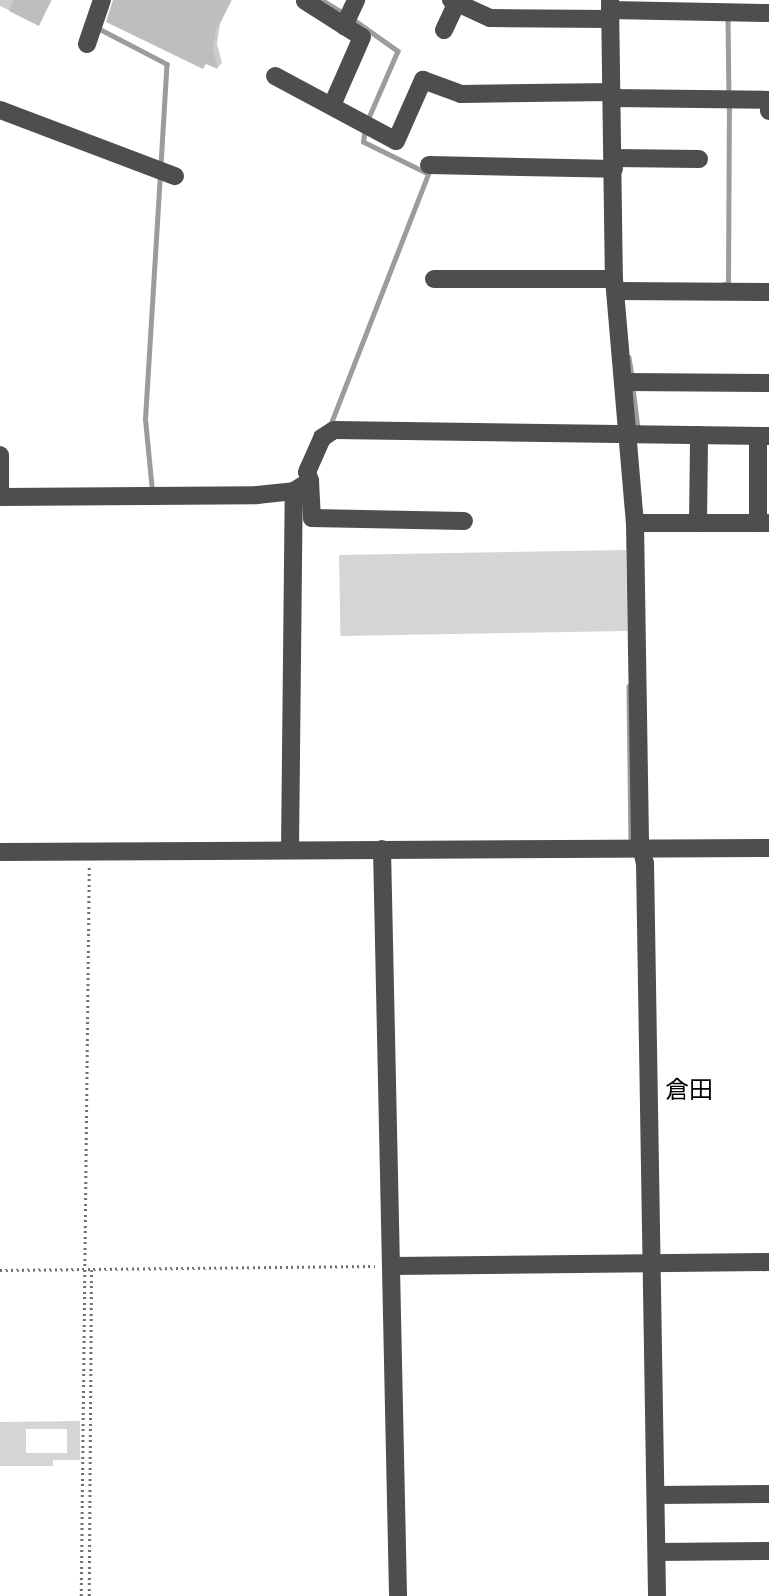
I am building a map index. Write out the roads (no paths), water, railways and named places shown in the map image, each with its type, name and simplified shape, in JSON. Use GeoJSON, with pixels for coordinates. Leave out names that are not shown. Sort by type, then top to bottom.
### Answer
{"type":"FeatureCollection","features":[{"type":"Feature","properties":{"kind":"street"},"geometry":{"type":"LineString","coordinates":[[91,31],[102,0]]}},
{"type":"Feature","properties":{"kind":"street"},"geometry":{"type":"LineString","coordinates":[[305,1],[349,15],[362,37],[333,103]]}},
{"type":"Feature","properties":{"kind":"street"},"geometry":{"type":"LineString","coordinates":[[444,30],[455,1],[490,18],[610,10],[769,13]]}},
{"type":"Feature","properties":{"kind":"street"},"geometry":{"type":"LineString","coordinates":[[610,10],[618,288],[630,382],[635,523],[654,1263],[657,1596]]}},
{"type":"Feature","properties":{"kind":"street"},"geometry":{"type":"LineString","coordinates":[[275,76],[333,103],[366,126],[396,141],[423,80],[461,94],[769,100],[769,111]]}},
{"type":"Feature","properties":{"kind":"street"},"geometry":{"type":"LineString","coordinates":[[0,110],[165,172]]}},
{"type":"Feature","properties":{"kind":"street"},"geometry":{"type":"LineString","coordinates":[[429,164],[614,163],[699,159]]}},
{"type":"Feature","properties":{"kind":"street"},"geometry":{"type":"LineString","coordinates":[[434,279],[769,292]]}},
{"type":"Feature","properties":{"kind":"street"},"geometry":{"type":"LineString","coordinates":[[630,382],[769,383]]}},
{"type":"Feature","properties":{"kind":"street"},"geometry":{"type":"LineString","coordinates":[[290,850],[300,486],[322,438],[334,429],[630,436],[763,436],[763,523],[635,523]]}},
{"type":"Feature","properties":{"kind":"street"},"geometry":{"type":"LineString","coordinates":[[698,523],[699,435]]}},
{"type":"Feature","properties":{"kind":"street"},"geometry":{"type":"LineString","coordinates":[[0,455],[0,497],[257,495],[300,486]]}},
{"type":"Feature","properties":{"kind":"street"},"geometry":{"type":"LineString","coordinates":[[300,486],[312,518],[464,521]]}},
{"type":"Feature","properties":{"kind":"street"},"geometry":{"type":"LineString","coordinates":[[0,852],[290,850],[382,854],[643,854],[769,848]]}},
{"type":"Feature","properties":{"kind":"street"},"geometry":{"type":"LineString","coordinates":[[382,854],[398,1596]]}},
{"type":"Feature","properties":{"kind":"street"},"geometry":{"type":"LineString","coordinates":[[392,1266],[769,1262]]}},
{"type":"Feature","properties":{"kind":"street"},"geometry":{"type":"LineString","coordinates":[[656,1496],[769,1494]]}},
{"type":"Feature","properties":{"kind":"street"},"geometry":{"type":"LineString","coordinates":[[657,1552],[769,1551]]}},
{"type":"Feature","properties":{"kind":"waterway"},"geometry":{"type":"LineString","coordinates":[[322,0],[345,14]]}},
{"type":"Feature","properties":{"kind":"waterway"},"geometry":{"type":"LineString","coordinates":[[728,17],[729,95]]}},
{"type":"Feature","properties":{"kind":"waterway"},"geometry":{"type":"LineString","coordinates":[[353,19],[398,51],[368,120]]}},
{"type":"Feature","properties":{"kind":"waterway"},"geometry":{"type":"LineString","coordinates":[[96,27],[167,64],[161,166]]}},
{"type":"Feature","properties":{"kind":"waterway"},"geometry":{"type":"LineString","coordinates":[[724,284],[728,284],[729,104]]}},
{"type":"Feature","properties":{"kind":"waterway"},"geometry":{"type":"LineString","coordinates":[[331,423],[428,174],[363,142],[365,128]]}},
{"type":"Feature","properties":{"kind":"waterway"},"geometry":{"type":"LineString","coordinates":[[152,491],[145,419],[160,175]]}},
{"type":"Feature","properties":{"kind":"waterway"},"geometry":{"type":"LineString","coordinates":[[629,357],[632,376]]}},
{"type":"Feature","properties":{"kind":"waterway"},"geometry":{"type":"LineString","coordinates":[[633,388],[638,428]]}},
{"type":"Feature","properties":{"kind":"waterway"},"geometry":{"type":"LineString","coordinates":[[316,433],[332,423]]}},
{"type":"Feature","properties":{"kind":"waterway"},"geometry":{"type":"LineString","coordinates":[[629,686],[631,841]]}},
{"type":"Feature","properties":{"kind":"district","name":"倉田"},"geometry":{"type":"Point","coordinates":[689,1089]}}]}
